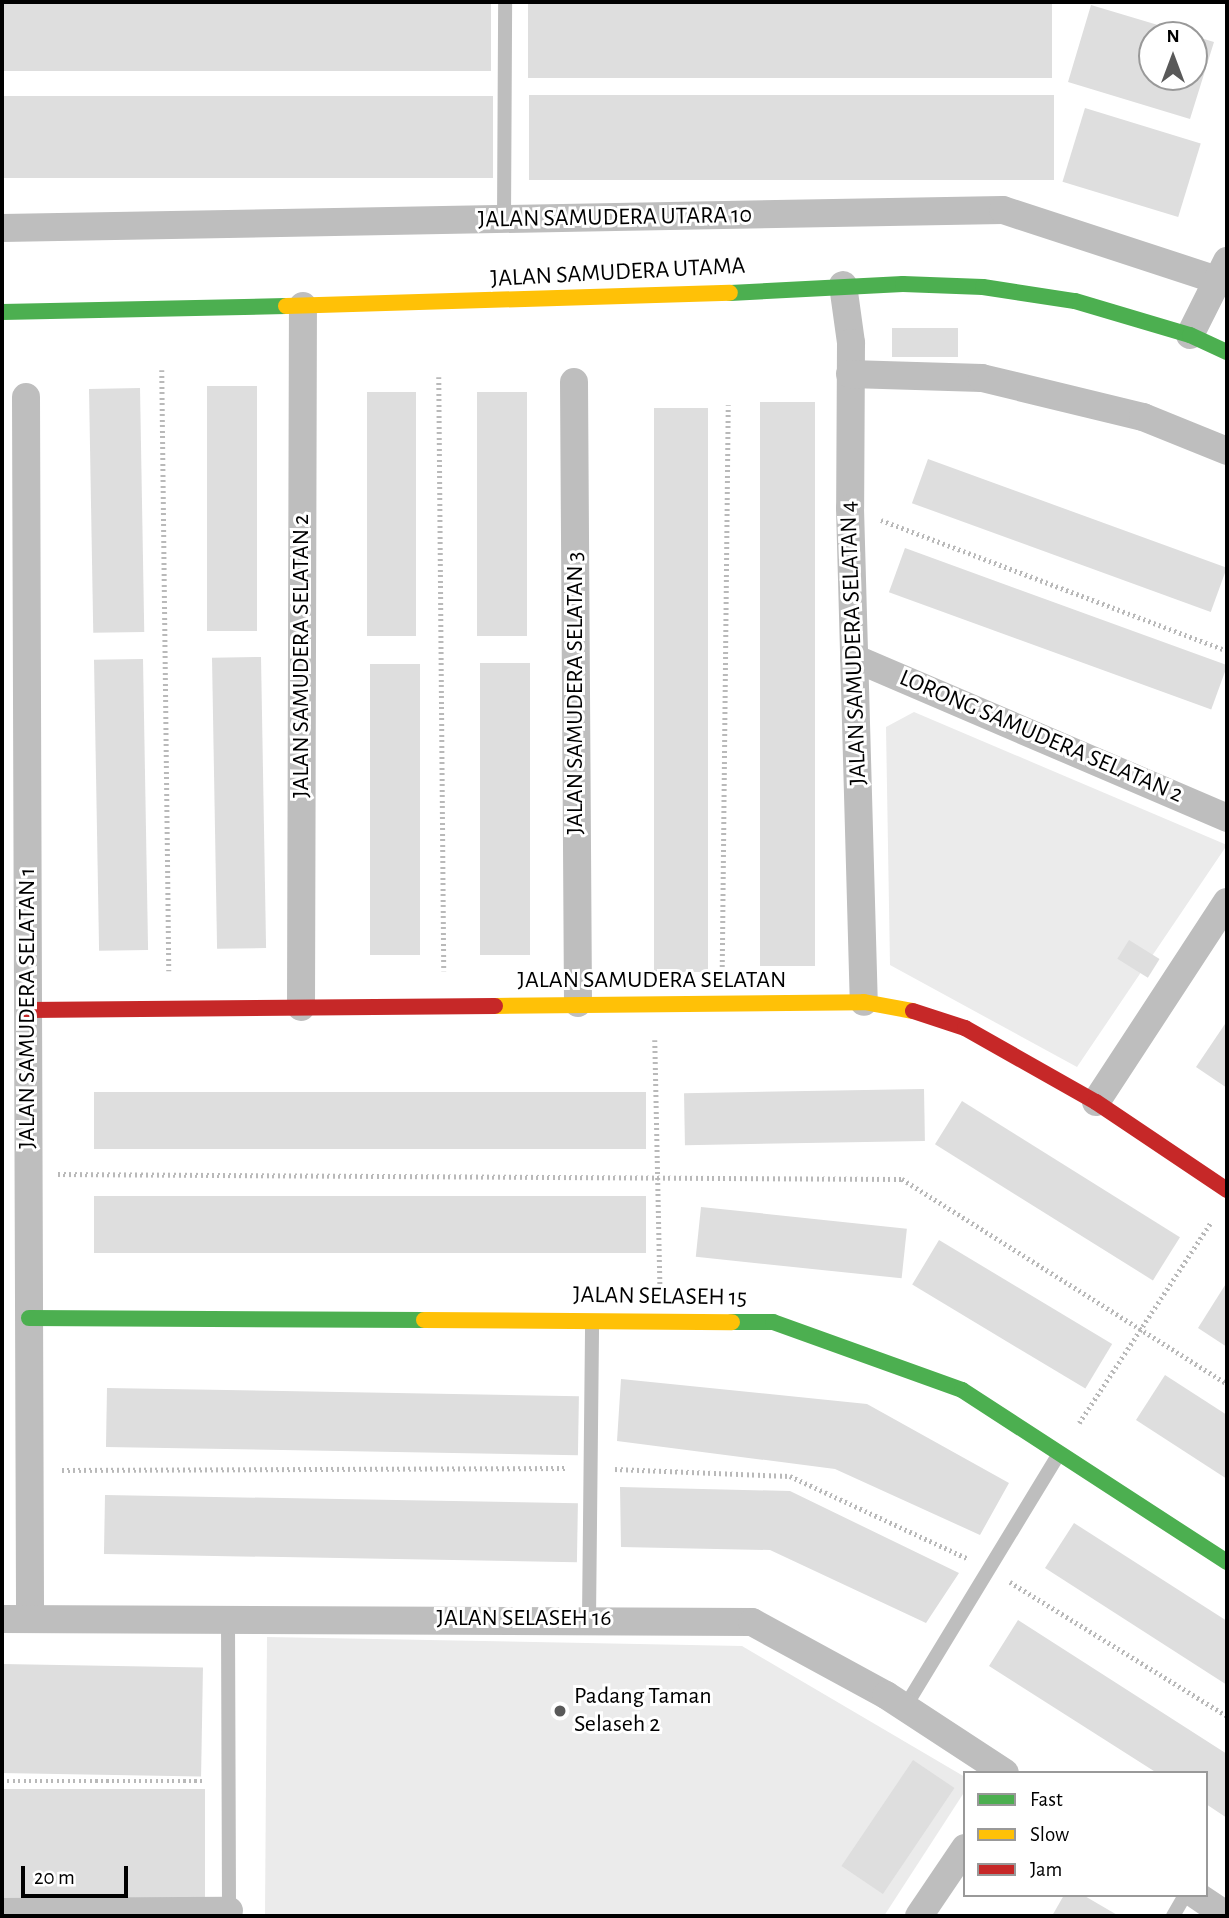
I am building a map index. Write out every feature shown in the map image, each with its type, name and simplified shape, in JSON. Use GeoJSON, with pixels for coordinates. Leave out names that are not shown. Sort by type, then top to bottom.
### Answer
{"type":"FeatureCollection","features":[{"type":"Feature","properties":{"kind":"street","name":"JALAN SAMUDERA UTARA 10"},"geometry":{"type":"LineString","coordinates":[[2,228],[1003,210],[1224,274]]}},
{"type":"Feature","properties":{"kind":"street"},"geometry":{"type":"LineString","coordinates":[[1189,335],[1224,274]]}},
{"type":"Feature","properties":{"kind":"street","name":"JALAN SAMUDERA UTAMA"},"geometry":{"type":"LineString","coordinates":[[2,312],[599,300],[843,285],[983,287],[1075,301],[1189,335],[1227,352]]}},
{"type":"Feature","properties":{"kind":"street","name":"JALAN SAMUDERA SELATAN 4"},"geometry":{"type":"LineString","coordinates":[[843,285],[850,374],[850,508],[864,1002]]}},
{"type":"Feature","properties":{"kind":"street","name":"JALAN SAMUDERA SELATAN 2"},"geometry":{"type":"LineString","coordinates":[[301,1007],[303,306]]}},
{"type":"Feature","properties":{"kind":"street"},"geometry":{"type":"LineString","coordinates":[[850,374],[982,378],[1143,417],[1227,451]]}},
{"type":"Feature","properties":{"kind":"street","name":"JALAN SAMUDERA SELATAN 3"},"geometry":{"type":"LineString","coordinates":[[574,382],[578,1003]]}},
{"type":"Feature","properties":{"kind":"street","name":"JALAN SAMUDERA SELATAN 1"},"geometry":{"type":"LineString","coordinates":[[26,397],[30,1619]]}},
{"type":"Feature","properties":{"kind":"street","name":"LORONG SAMUDERA SELATAN 2"},"geometry":{"type":"LineString","coordinates":[[854,657],[1227,818]]}},
{"type":"Feature","properties":{"kind":"street"},"geometry":{"type":"LineString","coordinates":[[1096,1102],[1227,902]]}},
{"type":"Feature","properties":{"kind":"street","name":"JALAN SAMUDERA SELATAN"},"geometry":{"type":"LineString","coordinates":[[28,1010],[864,1002],[922,1013],[965,1028],[1096,1102],[1227,1190]]}},
{"type":"Feature","properties":{"kind":"street","name":"JALAN SELASEH 15"},"geometry":{"type":"LineString","coordinates":[[29,1318],[773,1322],[962,1390],[1227,1562]]}},
{"type":"Feature","properties":{"kind":"street","name":"JALAN SELASEH 16"},"geometry":{"type":"LineString","coordinates":[[2,1619],[589,1619],[751,1622],[905,1707],[1002,1771]]}},
{"type":"Feature","properties":{"kind":"street"},"geometry":{"type":"LineString","coordinates":[[919,1916],[963,1851]]}},
{"type":"Feature","properties":{"kind":"street"},"geometry":{"type":"LineString","coordinates":[[1199,1897],[1227,1916]]}},
{"type":"Feature","properties":{"kind":"street"},"geometry":{"type":"LineString","coordinates":[[2,1912],[229,1914]]}},
{"type":"Feature","properties":{"kind":"lane"},"geometry":{"type":"LineString","coordinates":[[504,221],[505,2]]}},
{"type":"Feature","properties":{"kind":"lane"},"geometry":{"type":"LineString","coordinates":[[589,1619],[593,1319]]}},
{"type":"Feature","properties":{"kind":"lane"},"geometry":{"type":"LineString","coordinates":[[905,1707],[1059,1453]]}},
{"type":"Feature","properties":{"kind":"lane"},"geometry":{"type":"LineString","coordinates":[[228,1619],[229,1914]]}},
{"type":"Feature","properties":{"kind":"lane"},"geometry":{"type":"LineString","coordinates":[[1174,1916],[1184,1897]]}},
{"type":"Feature","properties":{"kind":"path"},"geometry":{"type":"LineString","coordinates":[[162,370],[169,1009]]}},
{"type":"Feature","properties":{"kind":"path"},"geometry":{"type":"LineString","coordinates":[[439,377],[444,1005]]}},
{"type":"Feature","properties":{"kind":"path"},"geometry":{"type":"LineString","coordinates":[[721,1003],[728,405]]}},
{"type":"Feature","properties":{"kind":"path"},"geometry":{"type":"LineString","coordinates":[[850,508],[1227,651]]}},
{"type":"Feature","properties":{"kind":"path"},"geometry":{"type":"LineString","coordinates":[[654,1004],[660,1320]]}},
{"type":"Feature","properties":{"kind":"path"},"geometry":{"type":"LineString","coordinates":[[29,1174],[657,1181],[902,1179],[1227,1384]]}},
{"type":"Feature","properties":{"kind":"path"},"geometry":{"type":"LineString","coordinates":[[1059,1453],[1220,1210]]}},
{"type":"Feature","properties":{"kind":"path"},"geometry":{"type":"LineString","coordinates":[[29,1470],[591,1468],[790,1476],[989,1569],[1227,1716]]}},
{"type":"Feature","properties":{"kind":"path"},"geometry":{"type":"LineString","coordinates":[[2,1782],[228,1780]]}},
{"type":"Feature","properties":{"kind":"shaded area"},"geometry":{"type":"Polygon","coordinates":[[[914,712],[1227,845],[1077,1067],[890,965],[886,727],[914,712]]]}},
{"type":"Feature","properties":{"kind":"shaded area","name":"Padang Taman Selaseh 2"},"geometry":{"type":"Polygon","coordinates":[[[267,1637],[742,1646],[963,1776],[963,1794],[884,1916],[265,1916],[267,1637]]]}},
{"type":"Feature","properties":{"kind":"building"},"geometry":{"type":"Polygon","coordinates":[[[2,2],[491,2],[491,71],[2,71],[2,2]]]}},
{"type":"Feature","properties":{"kind":"building"},"geometry":{"type":"Polygon","coordinates":[[[528,2],[1052,2],[1052,78],[528,78],[528,2]]]}},
{"type":"Feature","properties":{"kind":"building"},"geometry":{"type":"Polygon","coordinates":[[[1091,5],[1145,21],[1138,21],[1138,91],[1199,91],[1190,119],[1068,82],[1091,5]]]}},
{"type":"Feature","properties":{"kind":"building"},"geometry":{"type":"Polygon","coordinates":[[[1208,40],[1214,42],[1208,61],[1208,40]]]}},
{"type":"Feature","properties":{"kind":"building"},"geometry":{"type":"Polygon","coordinates":[[[529,95],[1054,95],[1054,180],[529,180],[529,95]]]}},
{"type":"Feature","properties":{"kind":"building"},"geometry":{"type":"Polygon","coordinates":[[[2,96],[493,96],[493,178],[2,178],[2,96]]]}},
{"type":"Feature","properties":{"kind":"building"},"geometry":{"type":"Polygon","coordinates":[[[1085,108],[1201,143],[1178,217],[1062,182],[1085,108]]]}},
{"type":"Feature","properties":{"kind":"building"},"geometry":{"type":"Polygon","coordinates":[[[892,328],[958,328],[958,357],[892,357],[892,328]]]}},
{"type":"Feature","properties":{"kind":"building"},"geometry":{"type":"Polygon","coordinates":[[[207,386],[257,386],[257,631],[207,631],[207,386]]]}},
{"type":"Feature","properties":{"kind":"building"},"geometry":{"type":"Polygon","coordinates":[[[140,388],[144,632],[93,633],[89,389],[140,388]]]}},
{"type":"Feature","properties":{"kind":"building"},"geometry":{"type":"Polygon","coordinates":[[[367,392],[416,392],[416,636],[367,636],[367,392]]]}},
{"type":"Feature","properties":{"kind":"building"},"geometry":{"type":"Polygon","coordinates":[[[477,392],[527,392],[527,636],[477,636],[477,392]]]}},
{"type":"Feature","properties":{"kind":"building"},"geometry":{"type":"Polygon","coordinates":[[[760,402],[815,402],[815,966],[760,966],[760,402]]]}},
{"type":"Feature","properties":{"kind":"building"},"geometry":{"type":"Polygon","coordinates":[[[654,408],[708,408],[708,972],[654,972],[654,408]]]}},
{"type":"Feature","properties":{"kind":"building"},"geometry":{"type":"Polygon","coordinates":[[[928,459],[1227,568],[1211,612],[912,503],[928,459]]]}},
{"type":"Feature","properties":{"kind":"building"},"geometry":{"type":"Polygon","coordinates":[[[905,548],[1227,665],[1211,709],[889,592],[905,548]]]}},
{"type":"Feature","properties":{"kind":"building"},"geometry":{"type":"Polygon","coordinates":[[[261,657],[266,948],[217,949],[212,658],[261,657]]]}},
{"type":"Feature","properties":{"kind":"building"},"geometry":{"type":"Polygon","coordinates":[[[143,659],[148,950],[99,951],[94,660],[143,659]]]}},
{"type":"Feature","properties":{"kind":"building"},"geometry":{"type":"Polygon","coordinates":[[[480,663],[530,663],[530,955],[480,955],[480,663]]]}},
{"type":"Feature","properties":{"kind":"building"},"geometry":{"type":"Polygon","coordinates":[[[370,664],[420,664],[420,955],[370,955],[370,664]]]}},
{"type":"Feature","properties":{"kind":"building"},"geometry":{"type":"Polygon","coordinates":[[[1129,940],[1160,959],[1148,978],[1117,959],[1129,940]]]}},
{"type":"Feature","properties":{"kind":"building"},"geometry":{"type":"Polygon","coordinates":[[[1227,1021],[1227,1088],[1196,1067],[1227,1021]]]}},
{"type":"Feature","properties":{"kind":"building"},"geometry":{"type":"Polygon","coordinates":[[[924,1089],[925,1141],[685,1145],[684,1093],[924,1089]]]}},
{"type":"Feature","properties":{"kind":"building"},"geometry":{"type":"Polygon","coordinates":[[[94,1092],[646,1092],[646,1149],[94,1149],[94,1092]]]}},
{"type":"Feature","properties":{"kind":"building"},"geometry":{"type":"Polygon","coordinates":[[[962,1101],[1180,1237],[1153,1280],[935,1144],[962,1101]]]}},
{"type":"Feature","properties":{"kind":"building"},"geometry":{"type":"Polygon","coordinates":[[[94,1196],[646,1196],[646,1253],[94,1253],[94,1196]]]}},
{"type":"Feature","properties":{"kind":"building"},"geometry":{"type":"Polygon","coordinates":[[[701,1207],[907,1229],[902,1278],[696,1257],[701,1207]]]}},
{"type":"Feature","properties":{"kind":"building"},"geometry":{"type":"Polygon","coordinates":[[[939,1240],[1112,1344],[1085,1389],[912,1285],[939,1240]]]}},
{"type":"Feature","properties":{"kind":"building"},"geometry":{"type":"Polygon","coordinates":[[[1227,1282],[1227,1347],[1198,1328],[1227,1282]]]}},
{"type":"Feature","properties":{"kind":"building"},"geometry":{"type":"Polygon","coordinates":[[[1165,1375],[1227,1415],[1227,1479],[1136,1420],[1165,1375]]]}},
{"type":"Feature","properties":{"kind":"building"},"geometry":{"type":"Polygon","coordinates":[[[621,1379],[867,1404],[1009,1483],[980,1535],[835,1469],[617,1441],[621,1379]]]}},
{"type":"Feature","properties":{"kind":"building"},"geometry":{"type":"Polygon","coordinates":[[[107,1388],[579,1396],[578,1455],[106,1447],[107,1388]]]}},
{"type":"Feature","properties":{"kind":"building"},"geometry":{"type":"Polygon","coordinates":[[[620,1487],[790,1491],[959,1573],[926,1623],[770,1550],[621,1547],[620,1487]]]}},
{"type":"Feature","properties":{"kind":"building"},"geometry":{"type":"Polygon","coordinates":[[[105,1495],[578,1503],[577,1562],[104,1554],[105,1495]]]}},
{"type":"Feature","properties":{"kind":"building"},"geometry":{"type":"Polygon","coordinates":[[[1074,1523],[1227,1621],[1227,1685],[1045,1568],[1074,1523]]]}},
{"type":"Feature","properties":{"kind":"building"},"geometry":{"type":"Polygon","coordinates":[[[1018,1620],[1227,1754],[1227,1818],[1208,1805],[1208,1771],[1154,1771],[989,1666],[1018,1620]]]}},
{"type":"Feature","properties":{"kind":"building"},"geometry":{"type":"Polygon","coordinates":[[[2,1664],[203,1668],[201,1776],[2,1773],[2,1664]]]}},
{"type":"Feature","properties":{"kind":"building"},"geometry":{"type":"Polygon","coordinates":[[[913,1760],[954,1788],[883,1894],[841,1866],[913,1760]]]}},
{"type":"Feature","properties":{"kind":"building"},"geometry":{"type":"Polygon","coordinates":[[[2,1789],[205,1789],[205,1898],[2,1898],[2,1789]]]}},
{"type":"Feature","properties":{"kind":"building"},"geometry":{"type":"Polygon","coordinates":[[[1063,1897],[1086,1897],[1119,1916],[1052,1916],[1063,1897]]]}},
{"type":"Feature","properties":{"kind":"traffic: fast"},"geometry":{"type":"LineString","coordinates":[[730,293],[903,284],[983,287],[1075,301],[1190,335],[1227,352]]}},
{"type":"Feature","properties":{"kind":"traffic: fast"},"geometry":{"type":"LineString","coordinates":[[2,312],[286,306]]}},
{"type":"Feature","properties":{"kind":"traffic: fast"},"geometry":{"type":"LineString","coordinates":[[29,1318],[424,1320]]}},
{"type":"Feature","properties":{"kind":"traffic: fast"},"geometry":{"type":"LineString","coordinates":[[732,1322],[773,1322],[962,1390],[1227,1562]]}},
{"type":"Feature","properties":{"kind":"traffic: slow"},"geometry":{"type":"LineString","coordinates":[[286,306],[730,293]]}},
{"type":"Feature","properties":{"kind":"traffic: slow"},"geometry":{"type":"LineString","coordinates":[[495,1006],[864,1002],[913,1011]]}},
{"type":"Feature","properties":{"kind":"traffic: slow"},"geometry":{"type":"LineString","coordinates":[[424,1320],[732,1322]]}},
{"type":"Feature","properties":{"kind":"traffic: jam"},"geometry":{"type":"LineString","coordinates":[[28,1010],[495,1006]]}},
{"type":"Feature","properties":{"kind":"traffic: jam"},"geometry":{"type":"LineString","coordinates":[[913,1011],[965,1028],[1096,1102],[1227,1190]]}},
{"type":"Feature","properties":{"kind":"place","name":"Padang Taman Selaseh 2"},"geometry":{"type":"Point","coordinates":[560,1711]}}]}
